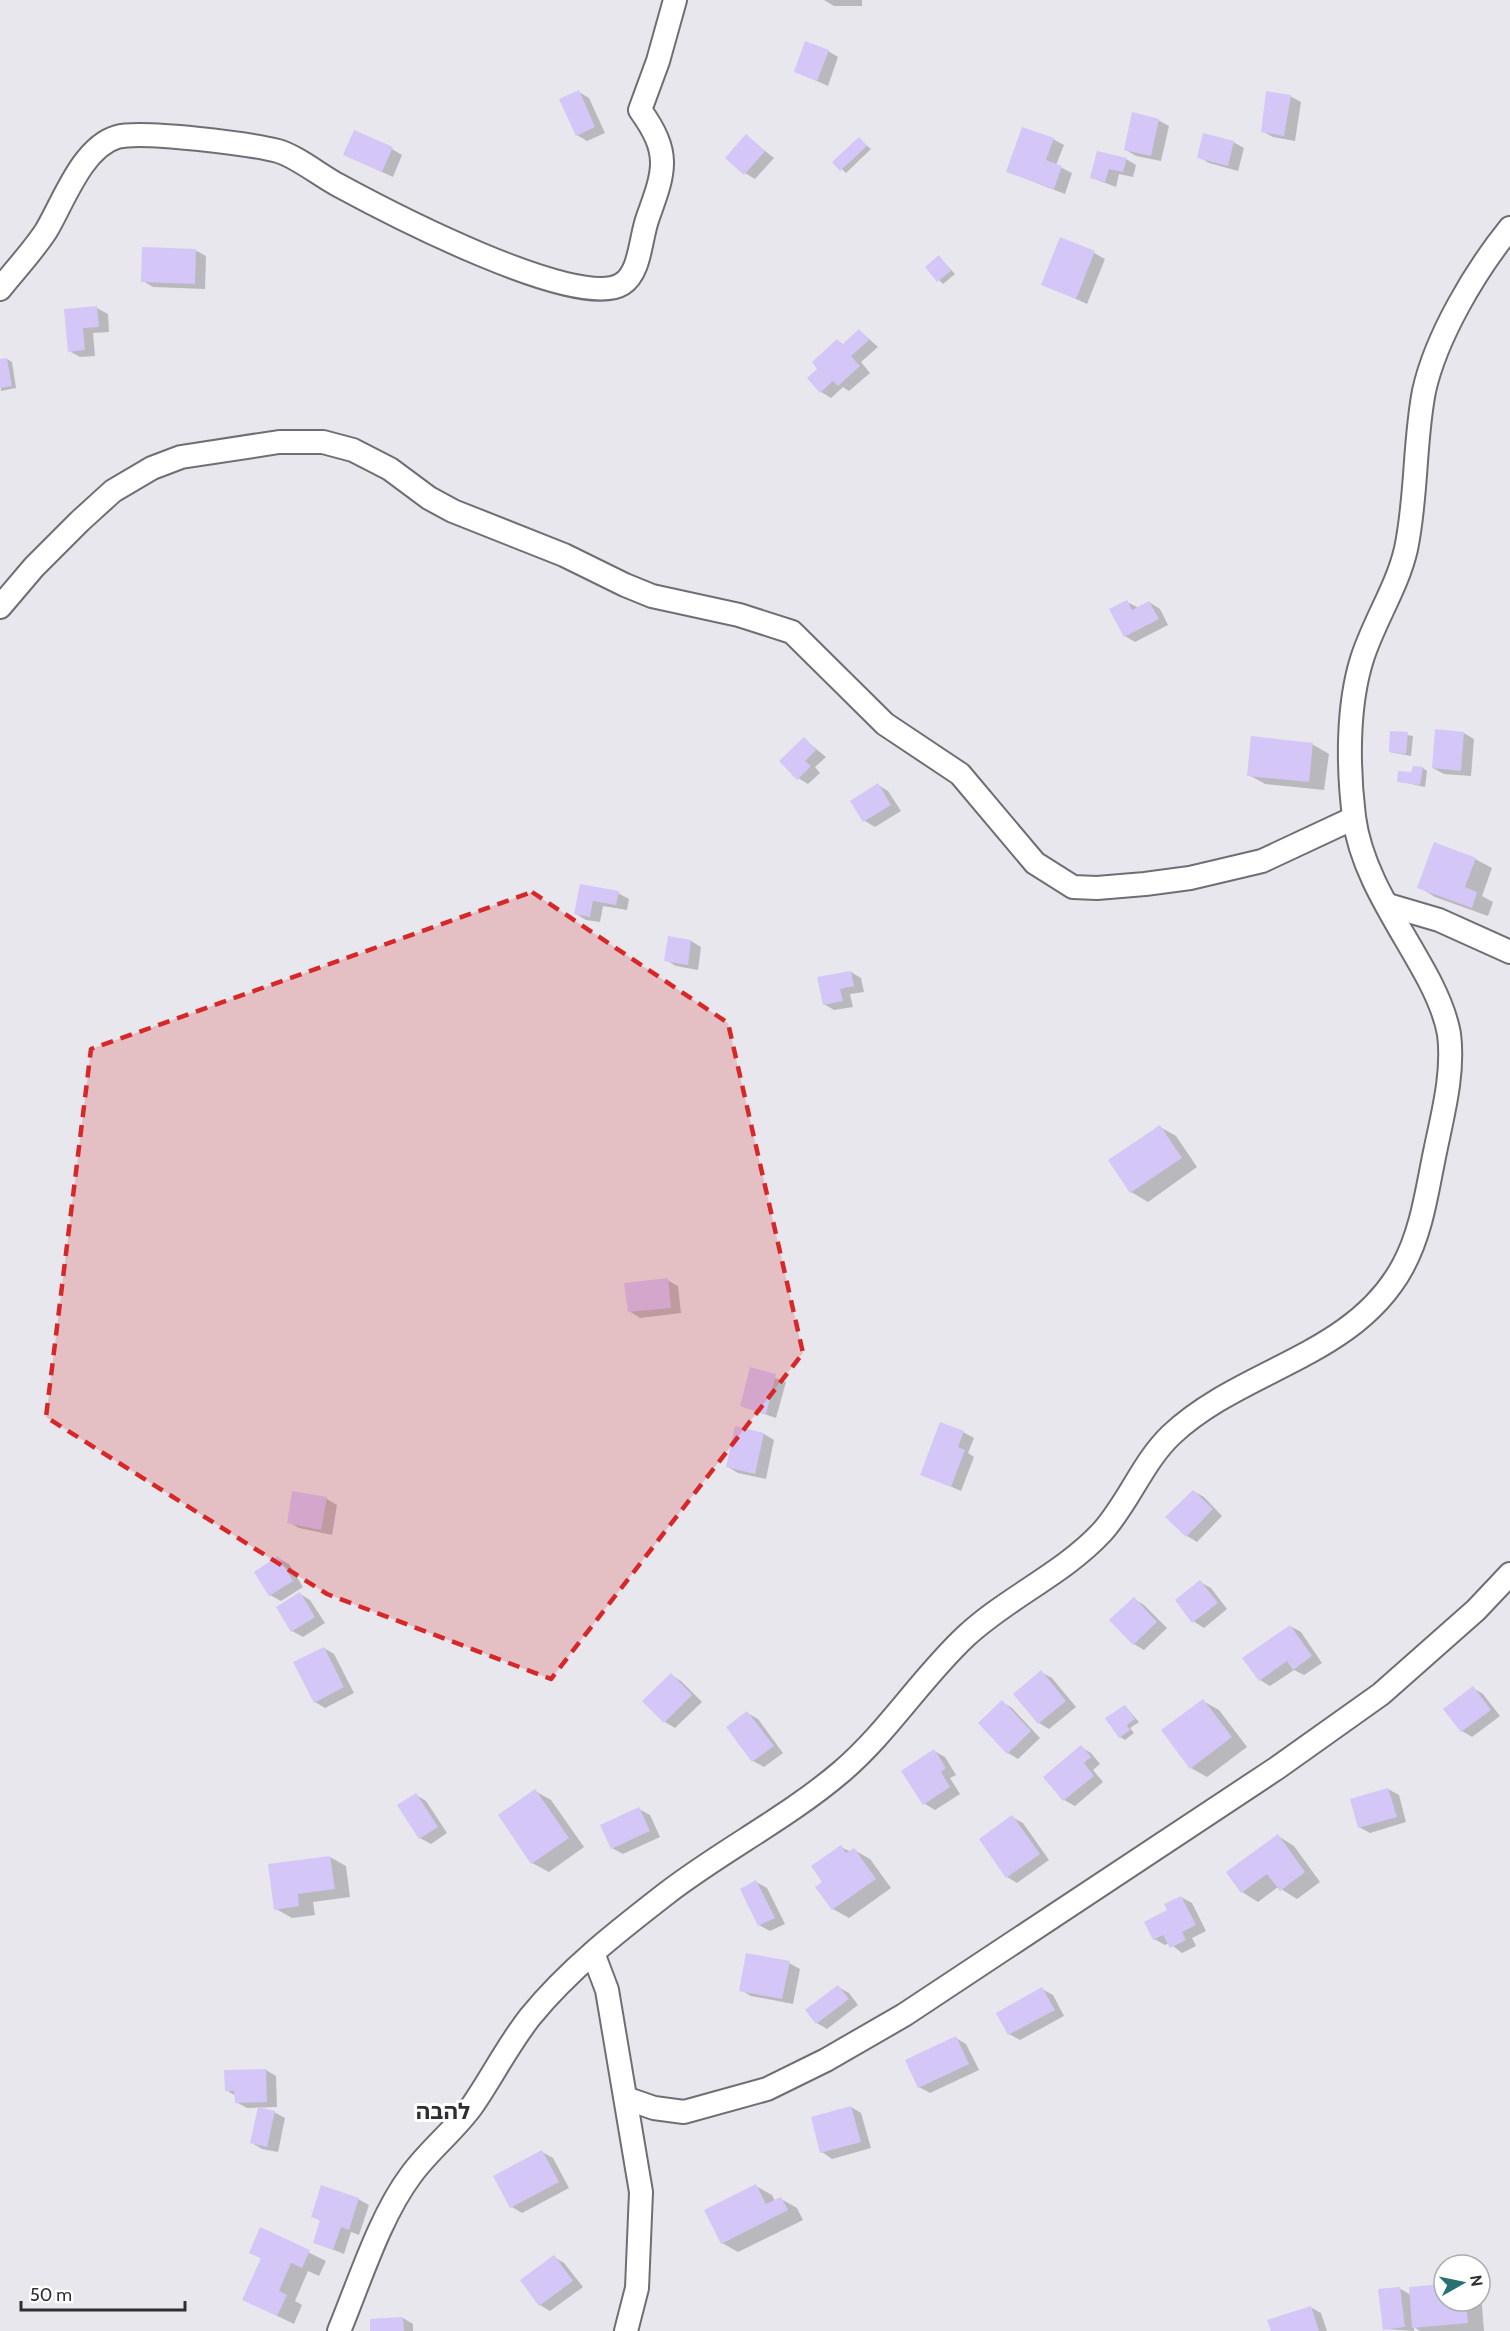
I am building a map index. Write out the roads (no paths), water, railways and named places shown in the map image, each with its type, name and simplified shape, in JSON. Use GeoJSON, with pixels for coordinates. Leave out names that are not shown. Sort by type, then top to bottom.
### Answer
{"type":"FeatureCollection","features":[{"type":"Feature","properties":{"kind":"street"},"geometry":{"type":"LineString","coordinates":[[0,289],[45,232],[74,176],[95,151],[116,137],[145,135],[280,152],[394,215],[482,254],[558,284],[602,289],[619,286],[632,276],[663,171],[658,135],[640,110],[658,61],[675,0]]}},
{"type":"Feature","properties":{"kind":"street"},"geometry":{"type":"LineString","coordinates":[[339,2331],[394,2202],[411,2175],[474,2103],[527,2020],[567,1975],[675,1887],[808,1798],[843,1771],[868,1747],[960,1641],[985,1620],[1046,1579],[1096,1539],[1113,1519],[1149,1461],[1176,1430],[1244,1386],[1294,1362],[1357,1323],[1375,1307],[1403,1266],[1421,1221],[1448,1086],[1449,1038],[1445,1016],[1433,989],[1361,849],[1354,818],[1352,745],[1357,681],[1364,654],[1400,572],[1407,542],[1425,387],[1432,363],[1491,251],[1510,228]]}},
{"type":"Feature","properties":{"kind":"street"},"geometry":{"type":"LineString","coordinates":[[0,607],[34,567],[80,521],[113,491],[152,468],[181,458],[279,442],[323,442],[353,450],[390,470],[453,511],[564,555],[625,585],[663,599],[749,617],[792,632],[885,724],[960,774],[1035,863],[1073,887],[1097,888],[1168,881],[1262,861],[1354,818]]}},
{"type":"Feature","properties":{"kind":"street"},"geometry":{"type":"LineString","coordinates":[[1388,905],[1439,920],[1510,952]]}},
{"type":"Feature","properties":{"kind":"street"},"geometry":{"type":"LineString","coordinates":[[627,2099],[654,2108],[684,2112],[767,2089],[826,2060],[904,2015],[1277,1768],[1381,1694],[1476,1610],[1510,1574]]}},
{"type":"Feature","properties":{"kind":"street"},"geometry":{"type":"LineString","coordinates":[[593,1953],[607,1990],[642,2192],[638,2288],[626,2331]]}},
{"type":"Feature","properties":{"kind":"district","name":"להבה"},"geometry":{"type":"Point","coordinates":[443,2111]}}]}
